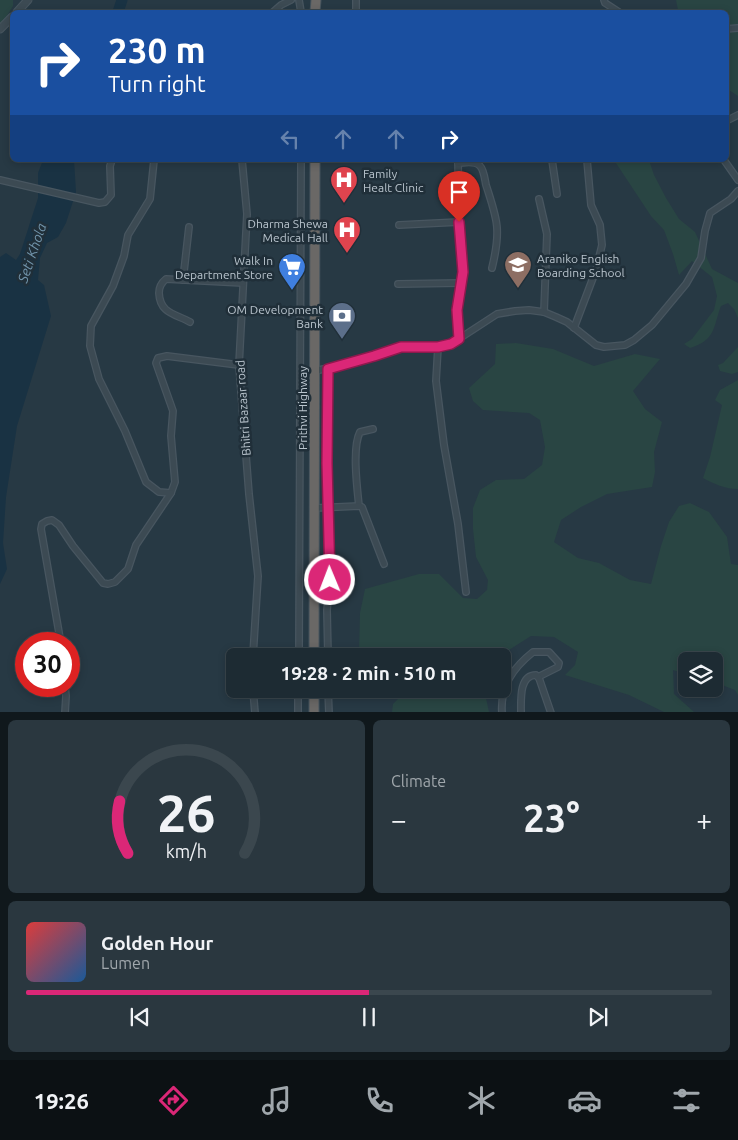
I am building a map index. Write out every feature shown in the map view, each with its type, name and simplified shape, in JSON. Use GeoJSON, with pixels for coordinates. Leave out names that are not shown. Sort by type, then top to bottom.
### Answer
{"type":"FeatureCollection","features":[{"type":"Feature","properties":{"kind":"highway","name":"Prithvi Highway"},"geometry":{"type":"LineString","coordinates":[[314,648],[315,162]]}},
{"type":"Feature","properties":{"kind":"highway"},"geometry":{"type":"LineString","coordinates":[[314,698],[314,712]]}},
{"type":"Feature","properties":{"kind":"street"},"geometry":{"type":"LineString","coordinates":[[19,10],[28,0]]}},
{"type":"Feature","properties":{"kind":"street"},"geometry":{"type":"LineString","coordinates":[[275,10],[291,0]]}},
{"type":"Feature","properties":{"kind":"street"},"geometry":{"type":"LineString","coordinates":[[604,0],[605,3],[617,10]]}},
{"type":"Feature","properties":{"kind":"street"},"geometry":{"type":"LineString","coordinates":[[0,29],[10,19]]}},
{"type":"Feature","properties":{"kind":"street"},"geometry":{"type":"LineString","coordinates":[[0,180],[99,203],[105,202],[110,195],[111,162]]}},
{"type":"Feature","properties":{"kind":"street"},"geometry":{"type":"LineString","coordinates":[[154,162],[150,199],[128,235],[124,256],[113,286],[91,326],[90,346],[99,380],[125,432],[146,482],[159,492],[172,493]]}},
{"type":"Feature","properties":{"kind":"street","name":"Bhitri Bazaar road"},"geometry":{"type":"LineString","coordinates":[[242,162],[246,214],[239,366],[249,494],[258,576],[253,648]]}},
{"type":"Feature","properties":{"kind":"street"},"geometry":{"type":"LineString","coordinates":[[299,648],[301,162]]}},
{"type":"Feature","properties":{"kind":"street"},"geometry":{"type":"LineString","coordinates":[[459,339],[457,310],[463,261],[459,222],[458,162],[474,162],[480,166],[498,223],[498,238],[492,268]]}},
{"type":"Feature","properties":{"kind":"street"},"geometry":{"type":"LineString","coordinates":[[552,162],[556,194]]}},
{"type":"Feature","properties":{"kind":"street"},"geometry":{"type":"LineString","coordinates":[[574,328],[596,270],[602,245],[600,225],[590,205],[587,162]]}},
{"type":"Feature","properties":{"kind":"street"},"geometry":{"type":"LineString","coordinates":[[725,162],[738,180]]}},
{"type":"Feature","properties":{"kind":"street"},"geometry":{"type":"LineString","coordinates":[[315,371],[328,369],[401,347],[438,347],[451,344],[497,314],[529,310],[544,312],[567,322],[596,345],[612,347],[625,345],[652,325],[686,284],[701,258],[704,231],[710,212],[731,199],[738,191]]}},
{"type":"Feature","properties":{"kind":"street"},"geometry":{"type":"LineString","coordinates":[[539,199],[547,234],[544,312]]}},
{"type":"Feature","properties":{"kind":"street"},"geometry":{"type":"LineString","coordinates":[[399,225],[459,222]]}},
{"type":"Feature","properties":{"kind":"street"},"geometry":{"type":"LineString","coordinates":[[183,280],[189,227]]}},
{"type":"Feature","properties":{"kind":"street"},"geometry":{"type":"LineString","coordinates":[[190,322],[176,317],[165,309],[160,300],[159,289],[162,282],[166,280],[183,280],[243,283]]}},
{"type":"Feature","properties":{"kind":"street"},"geometry":{"type":"LineString","coordinates":[[398,284],[461,283]]}},
{"type":"Feature","properties":{"kind":"street"},"geometry":{"type":"LineString","coordinates":[[438,347],[436,381],[444,445],[458,524],[466,592]]}},
{"type":"Feature","properties":{"kind":"street"},"geometry":{"type":"LineString","coordinates":[[60,632],[41,529],[42,524],[52,520],[60,525],[73,546],[103,583],[115,582],[128,569],[136,545],[172,493],[175,482],[171,436],[173,411],[156,363],[158,358],[167,356],[239,366]]}},
{"type":"Feature","properties":{"kind":"street"},"geometry":{"type":"LineString","coordinates":[[328,369],[330,580],[327,610],[328,648]]}},
{"type":"Feature","properties":{"kind":"street"},"geometry":{"type":"LineString","coordinates":[[359,506],[356,473],[357,438],[360,432],[373,429]]}},
{"type":"Feature","properties":{"kind":"street"},"geometry":{"type":"LineString","coordinates":[[314,508],[362,507],[384,564]]}},
{"type":"Feature","properties":{"kind":"street"},"geometry":{"type":"LineString","coordinates":[[502,712],[502,695],[505,683],[512,672],[521,661],[533,652],[549,652],[559,663],[558,666],[538,677],[533,675],[527,678],[523,685],[521,712]]}},
{"type":"Feature","properties":{"kind":"street"},"geometry":{"type":"LineString","coordinates":[[538,677],[551,712]]}},
{"type":"Feature","properties":{"kind":"street"},"geometry":{"type":"LineString","coordinates":[[65,712],[66,697]]}},
{"type":"Feature","properties":{"kind":"street"},"geometry":{"type":"LineString","coordinates":[[254,698],[255,712]]}},
{"type":"Feature","properties":{"kind":"street"},"geometry":{"type":"LineString","coordinates":[[298,698],[298,712]]}},
{"type":"Feature","properties":{"kind":"street"},"geometry":{"type":"LineString","coordinates":[[328,698],[329,712]]}},
{"type":"Feature","properties":{"kind":"green space"},"geometry":{"type":"Polygon","coordinates":[[[0,0],[13,0],[13,6],[0,27],[0,0]]]}},
{"type":"Feature","properties":{"kind":"green space"},"geometry":{"type":"Polygon","coordinates":[[[676,0],[738,0],[738,96],[729,90],[729,10],[678,10],[676,0]]]}},
{"type":"Feature","properties":{"kind":"green space"},"geometry":{"type":"Polygon","coordinates":[[[615,162],[650,162],[666,198],[679,219],[695,232],[712,269],[738,283],[738,318],[734,309],[728,303],[721,306],[715,326],[709,337],[690,348],[684,344],[692,339],[714,310],[717,296],[712,277],[692,261],[679,275],[664,230],[651,216],[615,162]]]}},
{"type":"Feature","properties":{"kind":"green space"},"geometry":{"type":"Polygon","coordinates":[[[516,343],[553,349],[594,366],[635,354],[660,359],[633,391],[645,409],[662,422],[654,452],[655,472],[652,487],[607,494],[581,507],[561,520],[554,542],[578,558],[599,563],[630,580],[651,584],[669,522],[679,506],[690,503],[709,512],[727,537],[731,564],[738,565],[738,695],[735,690],[723,685],[723,652],[678,652],[678,672],[673,670],[674,694],[694,712],[664,712],[629,695],[565,675],[575,665],[578,652],[554,637],[531,636],[511,648],[359,648],[360,613],[365,589],[419,574],[439,574],[463,598],[477,599],[487,590],[488,580],[476,557],[473,529],[473,508],[480,490],[496,480],[524,479],[542,465],[545,447],[540,420],[529,413],[483,410],[473,401],[469,388],[495,364],[496,344],[516,343]]]}},
{"type":"Feature","properties":{"kind":"green space"},"geometry":{"type":"Polygon","coordinates":[[[738,347],[738,372],[732,374],[720,371],[718,365],[723,363],[738,347]]]}},
{"type":"Feature","properties":{"kind":"green space"},"geometry":{"type":"Polygon","coordinates":[[[738,380],[738,489],[720,486],[703,478],[722,405],[715,400],[720,390],[738,380]]]}},
{"type":"Feature","properties":{"kind":"green space"},"geometry":{"type":"Polygon","coordinates":[[[399,698],[486,698],[489,712],[392,712],[393,704],[399,698]]]}},
{"type":"Feature","properties":{"kind":"water"},"geometry":{"type":"Polygon","coordinates":[[[42,162],[74,162],[76,192],[66,223],[58,237],[47,243],[40,258],[38,280],[44,285],[51,316],[17,426],[6,497],[3,543],[7,569],[0,584],[0,257],[6,253],[16,260],[20,254],[38,198],[38,173],[42,162]]]}},
{"type":"Feature","properties":{"kind":"waterway","name":"Seti Khola"},"geometry":{"type":"LineString","coordinates":[[119,10],[122,0]]}},
{"type":"Feature","properties":{"kind":"place","name":"Family Healt Clinic"},"geometry":{"type":"Point","coordinates":[344,204]}},
{"type":"Feature","properties":{"kind":"place","name":"Dharma Shewa Medical Hall"},"geometry":{"type":"Point","coordinates":[347,254]}},
{"type":"Feature","properties":{"kind":"place","name":"Araniko English Boarding School"},"geometry":{"type":"Point","coordinates":[518,289]}},
{"type":"Feature","properties":{"kind":"place","name":"Walk In Department Store"},"geometry":{"type":"Point","coordinates":[292,291]}},
{"type":"Feature","properties":{"kind":"place","name":"OM Development Bank"},"geometry":{"type":"Point","coordinates":[342,340]}},
{"type":"Feature","properties":{"kind":"route"},"geometry":{"type":"LineString","coordinates":[[330,580],[327,463],[328,369],[401,347],[438,347],[451,344],[459,339],[457,310],[463,272],[459,222]]}}]}
